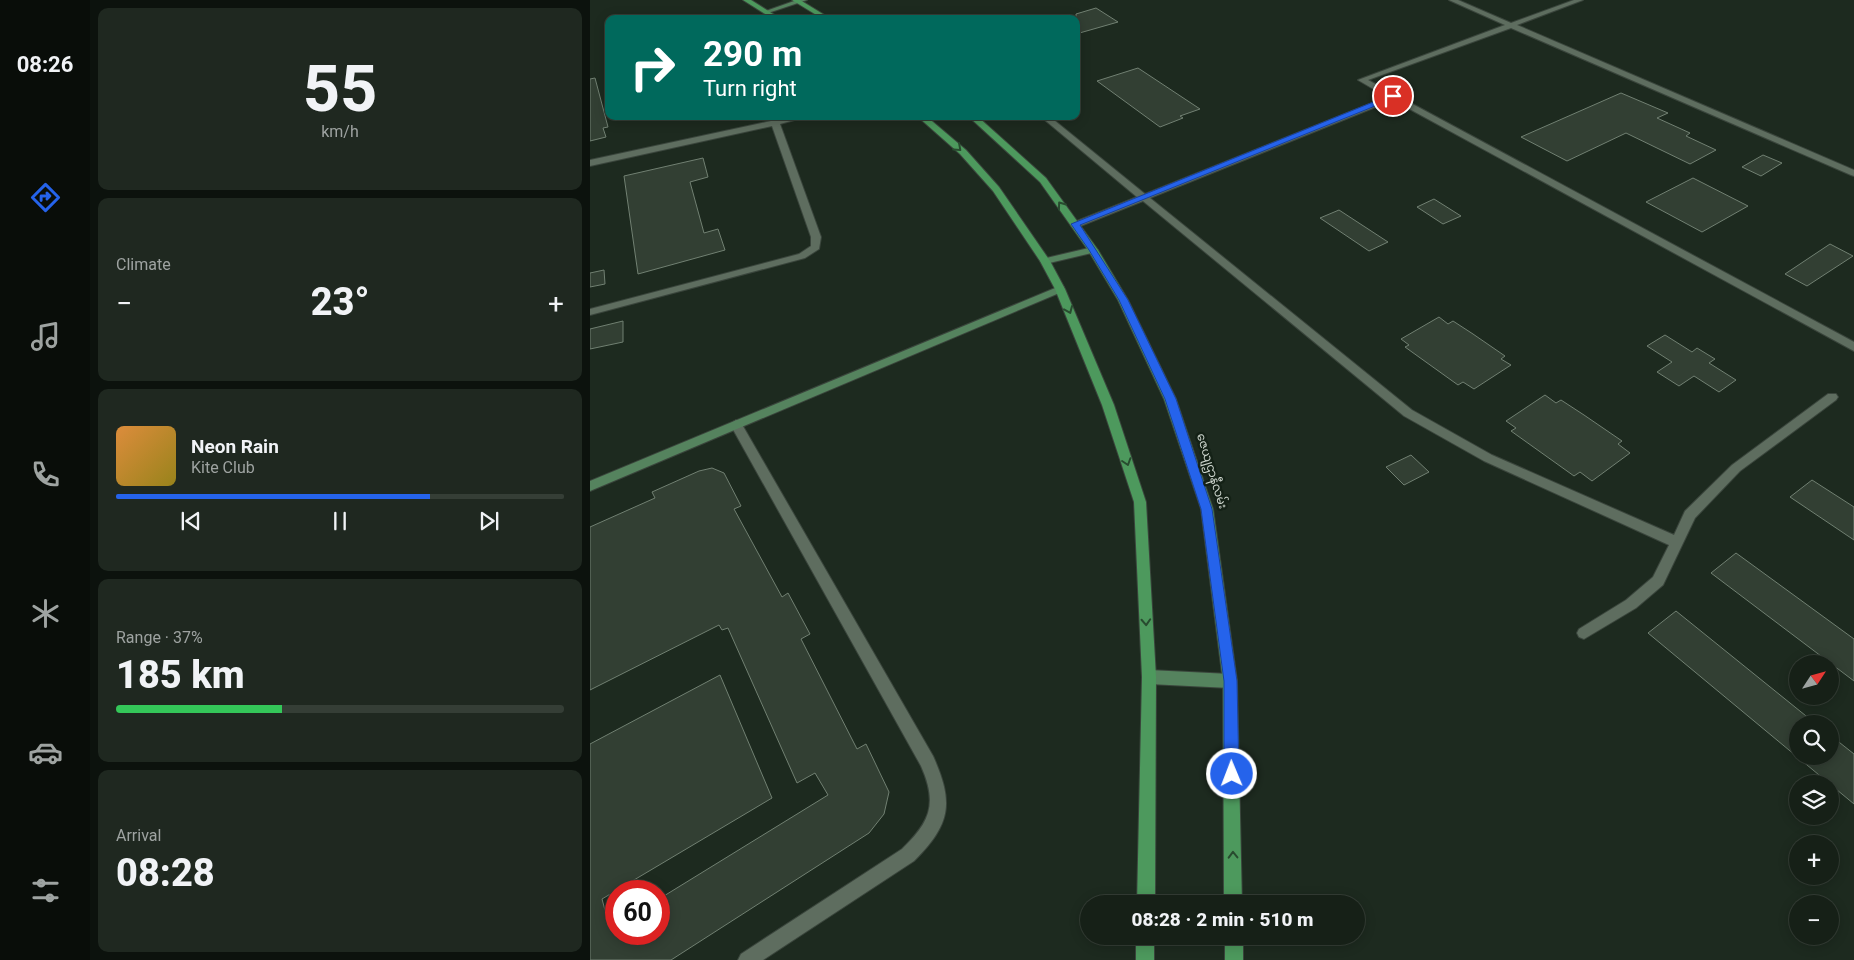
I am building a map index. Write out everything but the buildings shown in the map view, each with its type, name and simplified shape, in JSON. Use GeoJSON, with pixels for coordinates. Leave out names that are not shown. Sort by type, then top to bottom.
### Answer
{"type":"FeatureCollection","features":[{"type":"Feature","properties":{"kind":"main road"},"geometry":{"type":"LineString","coordinates":[[746,0],[771,15]]}},
{"type":"Feature","properties":{"kind":"main road"},"geometry":{"type":"LineString","coordinates":[[799,0],[822,15]]}},
{"type":"Feature","properties":{"kind":"main road"},"geometry":{"type":"LineString","coordinates":[[926,120],[963,152],[996,189],[1045,261],[1060,289],[1108,404],[1140,502],[1149,677],[1146,895]]}},
{"type":"Feature","properties":{"kind":"main road","name":"ဇေယျဌာနီလမ်း"},"geometry":{"type":"LineString","coordinates":[[976,120],[1043,180],[1094,250],[1124,300],[1170,399],[1207,509],[1230,681],[1233,895]]}},
{"type":"Feature","properties":{"kind":"main road"},"geometry":{"type":"LineString","coordinates":[[1145,945],[1145,960]]}},
{"type":"Feature","properties":{"kind":"main road"},"geometry":{"type":"LineString","coordinates":[[1234,945],[1234,960]]}},
{"type":"Feature","properties":{"kind":"street"},"geometry":{"type":"LineString","coordinates":[[766,12],[799,0]]}},
{"type":"Feature","properties":{"kind":"street"},"geometry":{"type":"LineString","coordinates":[[1452,0],[1854,173]]}},
{"type":"Feature","properties":{"kind":"street"},"geometry":{"type":"LineString","coordinates":[[1580,0],[1362,80],[1854,346]]}},
{"type":"Feature","properties":{"kind":"street"},"geometry":{"type":"LineString","coordinates":[[1075,224],[1393,96]]}},
{"type":"Feature","properties":{"kind":"street"},"geometry":{"type":"LineString","coordinates":[[590,163],[774,120],[816,237],[816,247],[802,256],[590,312]]}},
{"type":"Feature","properties":{"kind":"street"},"geometry":{"type":"LineString","coordinates":[[1049,120],[1408,413],[1488,458],[1678,543]]}},
{"type":"Feature","properties":{"kind":"street"},"geometry":{"type":"LineString","coordinates":[[1045,261],[1094,250]]}},
{"type":"Feature","properties":{"kind":"street"},"geometry":{"type":"LineString","coordinates":[[590,486],[1060,289]]}},
{"type":"Feature","properties":{"kind":"street"},"geometry":{"type":"LineString","coordinates":[[1584,633],[1631,604],[1658,581],[1690,515],[1736,468],[1832,396]]}},
{"type":"Feature","properties":{"kind":"street"},"geometry":{"type":"LineString","coordinates":[[736,424],[935,776],[940,810],[923,842],[908,854],[747,960]]}},
{"type":"Feature","properties":{"kind":"street"},"geometry":{"type":"LineString","coordinates":[[1149,677],[1230,681]]}},
{"type":"Feature","properties":{"kind":"route"},"geometry":{"type":"LineString","coordinates":[[1232,774],[1230,681],[1207,509],[1170,399],[1124,300],[1094,250],[1075,224],[1393,96]]}}]}
